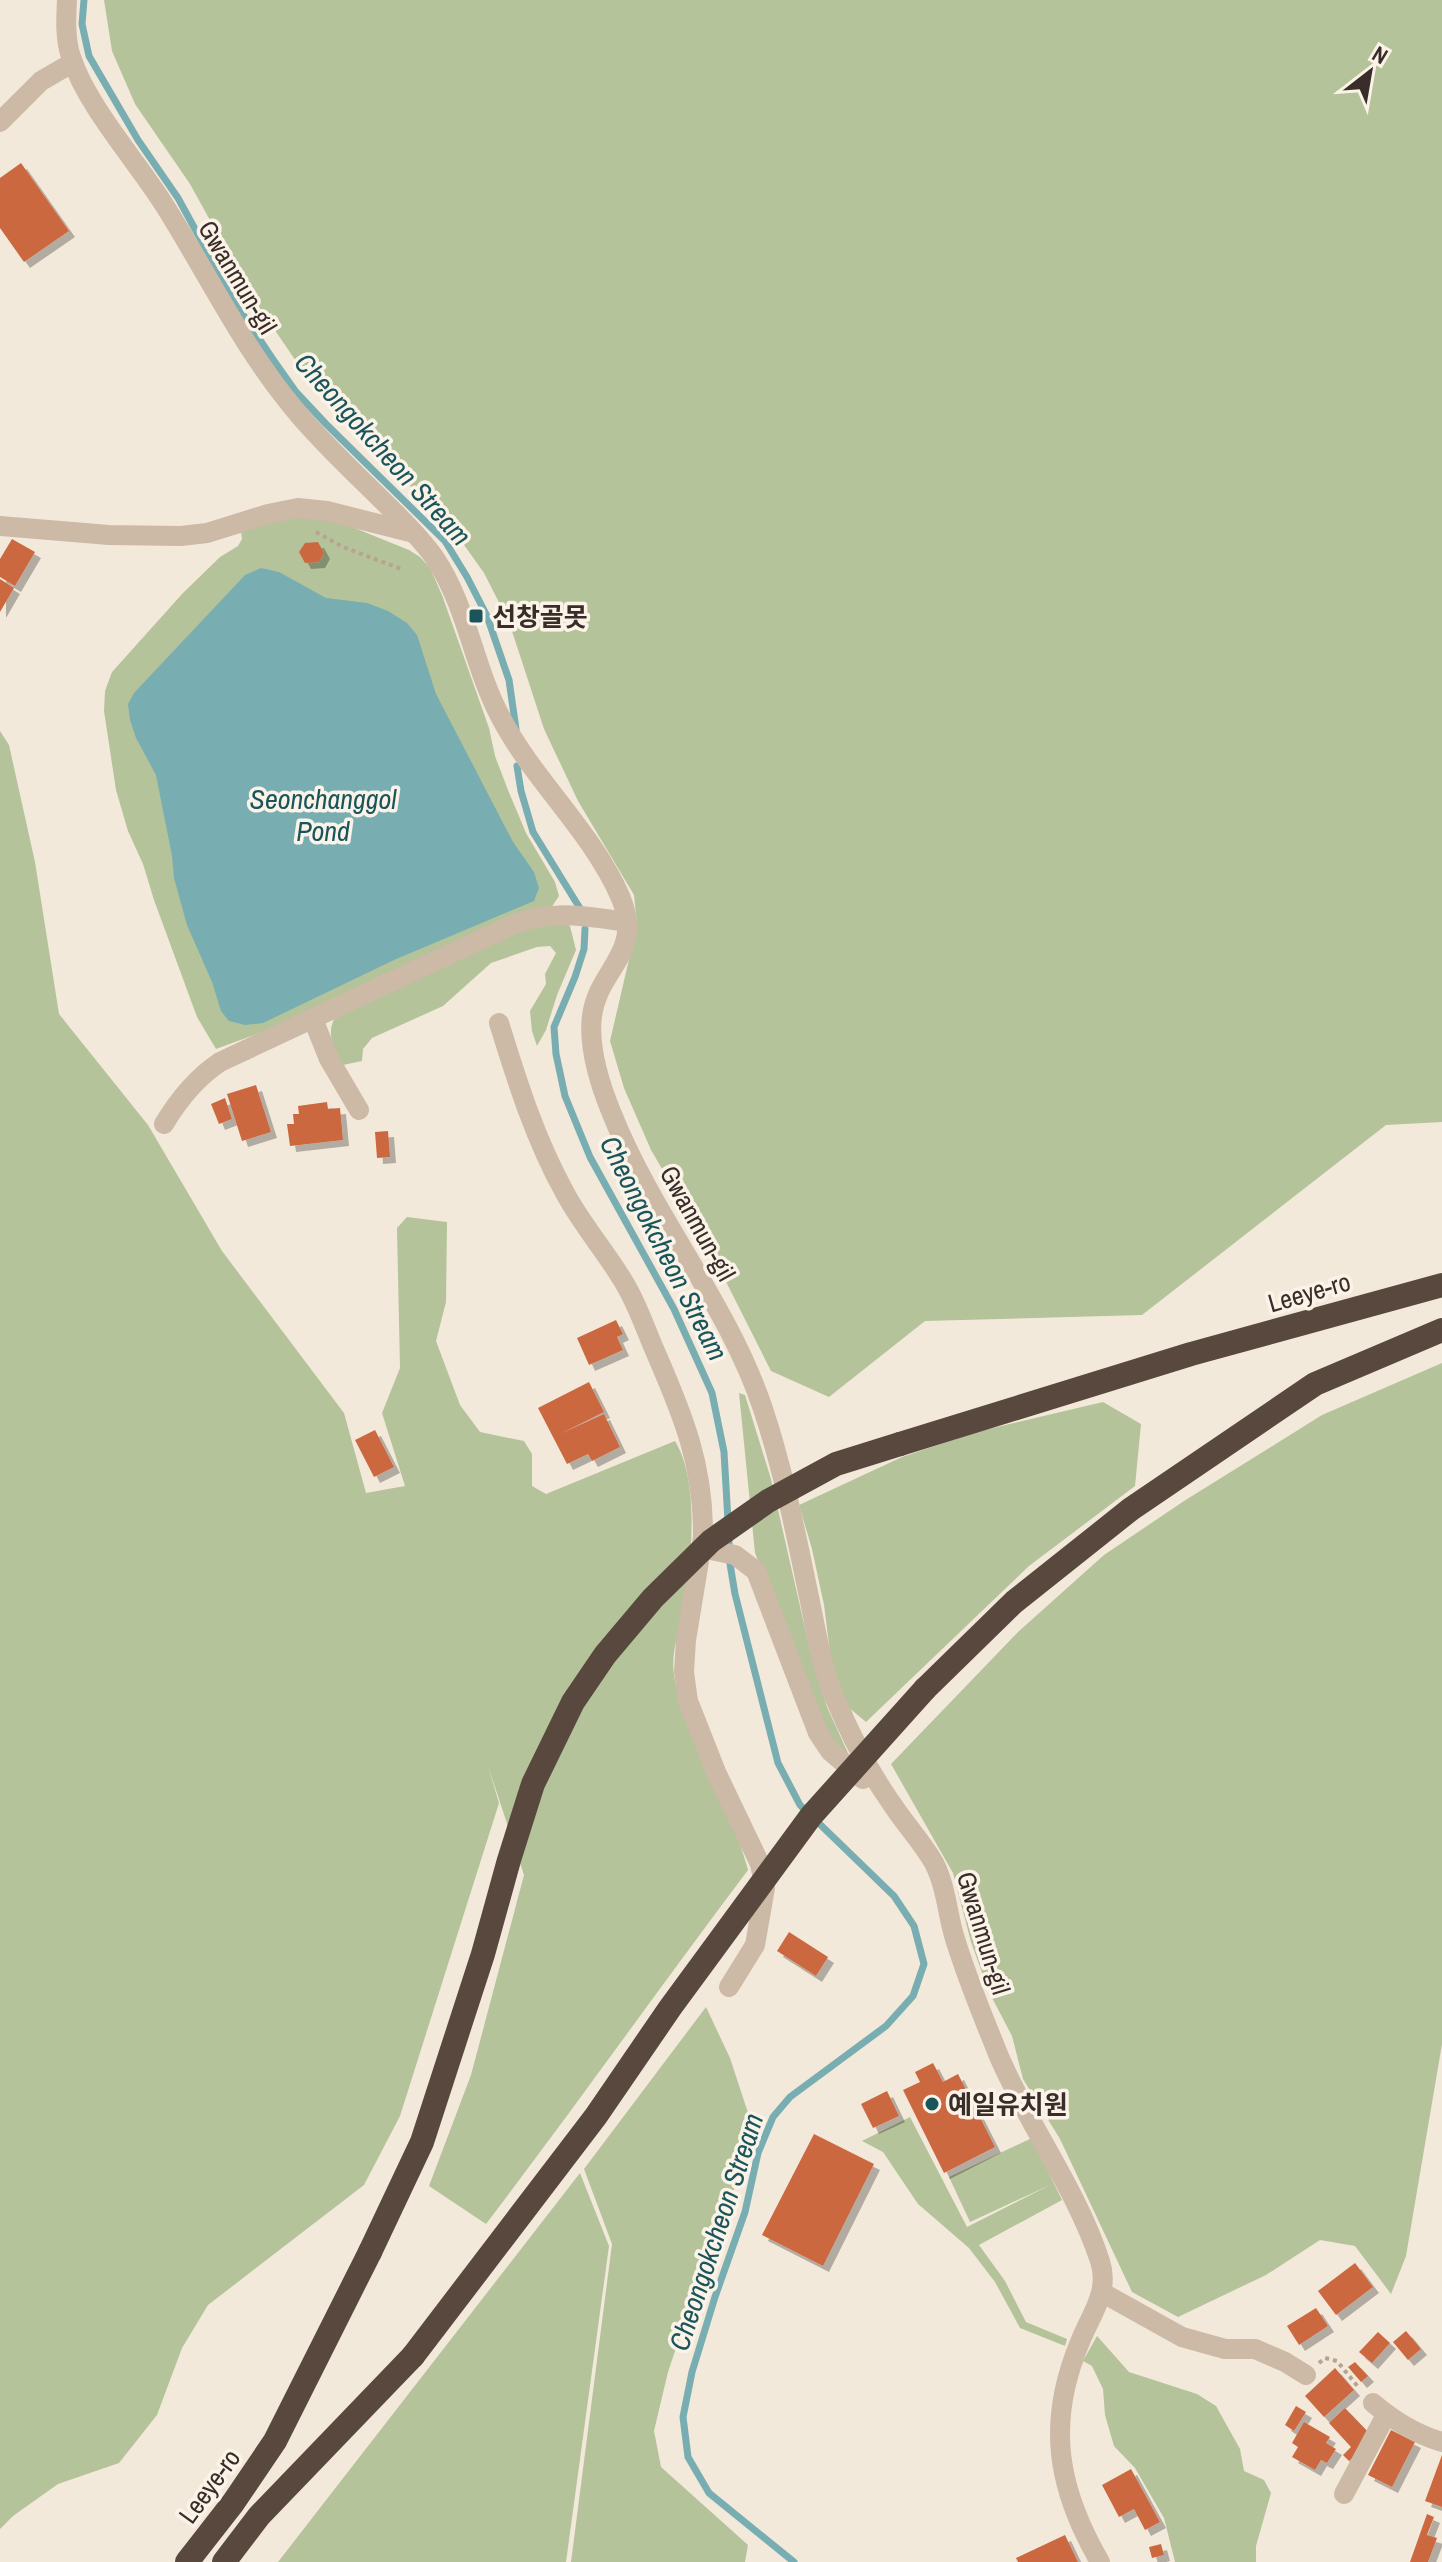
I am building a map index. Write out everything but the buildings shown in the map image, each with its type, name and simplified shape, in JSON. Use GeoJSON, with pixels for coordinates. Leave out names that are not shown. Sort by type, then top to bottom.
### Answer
{"type":"FeatureCollection","features":[{"type":"Feature","properties":{"kind":"highway","name":"Leeye-ro"},"geometry":{"type":"LineString","coordinates":[[187,2562],[233,2503],[275,2441],[422,2142],[483,1954],[533,1784],[573,1702],[605,1655],[711,1541],[768,1501],[836,1464],[1191,1354],[1442,1285]]}},
{"type":"Feature","properties":{"kind":"highway"},"geometry":{"type":"LineString","coordinates":[[224,2562],[259,2516],[413,2356],[596,2116],[670,2008],[811,1816],[925,1689],[1014,1602],[1131,1509],[1315,1384],[1442,1330]]}},
{"type":"Feature","properties":{"kind":"street","name":"Gwanmun-gil"},"geometry":{"type":"LineString","coordinates":[[67,0],[66,27],[72,63],[94,102],[165,206],[249,348],[272,380],[297,412],[429,550],[453,592],[499,715],[592,849],[623,902],[627,922],[625,948],[593,1006],[592,1041],[610,1112],[708,1292],[762,1405],[790,1504],[829,1685],[848,1727],[888,1799],[936,1867],[968,1977],[1016,2094],[1057,2166],[1096,2251],[1103,2269],[1103,2293]]}},
{"type":"Feature","properties":{"kind":"street"},"geometry":{"type":"LineString","coordinates":[[0,122],[41,81],[72,63]]}},
{"type":"Feature","properties":{"kind":"street"},"geometry":{"type":"LineString","coordinates":[[0,526],[109,535],[181,536],[207,533],[298,508],[327,511],[414,533]]}},
{"type":"Feature","properties":{"kind":"street"},"geometry":{"type":"LineString","coordinates":[[164,1124],[188,1089],[212,1067],[247,1047],[529,919],[561,914],[627,922]]}},
{"type":"Feature","properties":{"kind":"street"},"geometry":{"type":"LineString","coordinates":[[313,1019],[329,1059],[359,1110]]}},
{"type":"Feature","properties":{"kind":"street"},"geometry":{"type":"LineString","coordinates":[[499,1023],[519,1087],[546,1156],[587,1230],[634,1300],[691,1441],[702,1501],[703,1537],[684,1672],[688,1701],[716,1772],[760,1864],[765,1888],[755,1945],[729,1987]]}},
{"type":"Feature","properties":{"kind":"street"},"geometry":{"type":"LineString","coordinates":[[701,1548],[729,1554],[756,1571],[818,1733],[830,1751],[888,1799]]}},
{"type":"Feature","properties":{"kind":"street"},"geometry":{"type":"LineString","coordinates":[[1100,2562],[1075,2514],[1066,2487],[1059,2439],[1072,2364],[1103,2293],[1182,2337],[1225,2349],[1255,2349],[1306,2375]]}},
{"type":"Feature","properties":{"kind":"street"},"geometry":{"type":"LineString","coordinates":[[1344,2494],[1380,2409],[1414,2433],[1442,2442]]}},
{"type":"Feature","properties":{"kind":"path"},"geometry":{"type":"LineString","coordinates":[[298,508],[311,528],[328,540],[404,570]]}},
{"type":"Feature","properties":{"kind":"path"},"geometry":{"type":"LineString","coordinates":[[1306,2375],[1325,2358],[1331,2358],[1380,2409]]}},
{"type":"Feature","properties":{"kind":"green space"},"geometry":{"type":"Polygon","coordinates":[[[104,0],[1442,0],[1442,1122],[1386,1125],[1142,1315],[925,1321],[829,1397],[771,1371],[713,1256],[651,1150],[624,1088],[610,1041],[637,925],[634,895],[578,801],[544,729],[509,622],[484,573],[452,528],[345,420],[300,367],[253,298],[190,184],[135,104],[112,51],[104,0]]]}},
{"type":"Feature","properties":{"kind":"green space","name":"Seonchanggol Pond"},"geometry":{"type":"Polygon","coordinates":[[[310,515],[352,527],[409,550],[430,568],[489,728],[495,756],[508,790],[526,833],[555,882],[559,896],[551,908],[216,1049],[197,1017],[143,864],[128,831],[116,790],[104,711],[105,691],[112,672],[183,593],[220,557],[238,546],[242,539],[241,531],[277,520],[310,515]]]}},
{"type":"Feature","properties":{"kind":"green space"},"geometry":{"type":"Polygon","coordinates":[[[0,731],[9,745],[35,862],[59,1014],[148,1125],[222,1251],[344,1413],[366,1493],[405,1486],[382,1413],[400,1368],[397,1228],[407,1217],[447,1222],[446,1302],[436,1341],[460,1405],[480,1432],[524,1441],[532,1454],[532,1486],[546,1494],[675,1441],[688,1479],[692,1526],[685,1595],[674,1652],[674,1675],[684,1710],[732,1822],[748,1870],[486,2224],[429,2186],[471,2075],[524,1875],[488,1766],[499,1803],[400,2116],[364,2185],[208,2305],[182,2348],[157,2415],[119,2463],[58,2484],[0,2529],[0,731]]]}},
{"type":"Feature","properties":{"kind":"green space"},"geometry":{"type":"Polygon","coordinates":[[[564,921],[570,926],[576,950],[537,1046],[530,1011],[546,984],[545,974],[556,953],[550,946],[537,947],[491,963],[443,1006],[372,1038],[363,1049],[362,1061],[343,1065],[331,1037],[334,1019],[531,924],[564,921]]]}},
{"type":"Feature","properties":{"kind":"green space"},"geometry":{"type":"Polygon","coordinates":[[[1442,1363],[1442,2044],[1406,2256],[1391,2294],[1355,2246],[1320,2240],[1266,2275],[1178,2317],[1132,2292],[1060,2139],[1023,2079],[1012,2036],[989,1992],[971,1942],[953,1873],[891,1764],[1018,1632],[1104,1555],[1322,1415],[1442,1363]]]}},
{"type":"Feature","properties":{"kind":"green space"},"geometry":{"type":"Polygon","coordinates":[[[739,1393],[745,1395],[771,1479],[810,1650],[827,1707],[848,1753],[837,1747],[817,1715],[755,1553],[739,1393]]]}},
{"type":"Feature","properties":{"kind":"green space"},"geometry":{"type":"Polygon","coordinates":[[[1103,1402],[1141,1424],[1135,1486],[1029,1566],[866,1722],[848,1707],[831,1660],[824,1605],[799,1505],[902,1457],[980,1431],[1103,1402]]]}},
{"type":"Feature","properties":{"kind":"green space"},"geometry":{"type":"Polygon","coordinates":[[[706,2007],[730,2058],[750,2119],[746,2151],[726,2215],[668,2372],[654,2431],[661,2467],[748,2545],[745,2562],[571,2562],[612,2244],[584,2169],[706,2007]]]}},
{"type":"Feature","properties":{"kind":"green space"},"geometry":{"type":"Polygon","coordinates":[[[910,2117],[967,2227],[1050,2185],[970,2222],[949,2177],[1032,2138],[1062,2200],[979,2245],[1005,2281],[1026,2322],[1067,2339],[1065,2346],[1020,2328],[995,2282],[969,2248],[918,2204],[883,2152],[862,2141],[910,2117]]]}},
{"type":"Feature","properties":{"kind":"green space"},"geometry":{"type":"Polygon","coordinates":[[[580,2173],[609,2246],[566,2562],[278,2562],[580,2173]]]}},
{"type":"Feature","properties":{"kind":"green space"},"geometry":{"type":"Polygon","coordinates":[[[1097,2336],[1129,2372],[1197,2394],[1216,2406],[1240,2449],[1244,2471],[1264,2480],[1271,2493],[1256,2546],[1256,2562],[1175,2562],[1164,2518],[1135,2468],[1114,2446],[1105,2415],[1103,2389],[1092,2366],[1083,2361],[1097,2336]]]}},
{"type":"Feature","properties":{"kind":"water","name":"Seonchanggol Pond"},"geometry":{"type":"Polygon","coordinates":[[[261,568],[279,572],[326,598],[367,603],[407,623],[417,635],[436,694],[513,842],[534,872],[539,888],[534,901],[394,960],[263,1023],[245,1025],[229,1021],[221,1011],[187,925],[174,878],[156,775],[136,738],[128,704],[134,693],[245,575],[261,568]]]}},
{"type":"Feature","properties":{"kind":"waterway","name":"Cheongokcheon Stream"},"geometry":{"type":"LineString","coordinates":[[84,0],[82,24],[89,56],[138,140],[178,198],[236,304],[296,392],[445,541],[467,577],[487,616],[509,680],[516,729]]}},
{"type":"Feature","properties":{"kind":"waterway","name":"Cheongokcheon Stream"},"geometry":{"type":"LineString","coordinates":[[517,766],[533,832],[581,910]]}},
{"type":"Feature","properties":{"kind":"waterway","name":"Cheongokcheon Stream"},"geometry":{"type":"LineString","coordinates":[[585,929],[584,949],[554,1027],[565,1096],[590,1157],[674,1309],[712,1393],[724,1452],[728,1521]]}},
{"type":"Feature","properties":{"kind":"waterway","name":"Cheongokcheon Stream"},"geometry":{"type":"LineString","coordinates":[[729,1534],[735,1594],[778,1763],[800,1805],[894,1896],[914,1926],[924,1964],[913,1996],[886,2026],[790,2097],[773,2117],[758,2153],[745,2212],[692,2372],[683,2417],[688,2457],[709,2493],[794,2562]]}},
{"type":"Feature","properties":{"kind":"place","name":"선창골못"},"geometry":{"type":"Point","coordinates":[476,616]}},
{"type":"Feature","properties":{"kind":"place","name":"예일유치원"},"geometry":{"type":"Point","coordinates":[932,2104]}}]}
